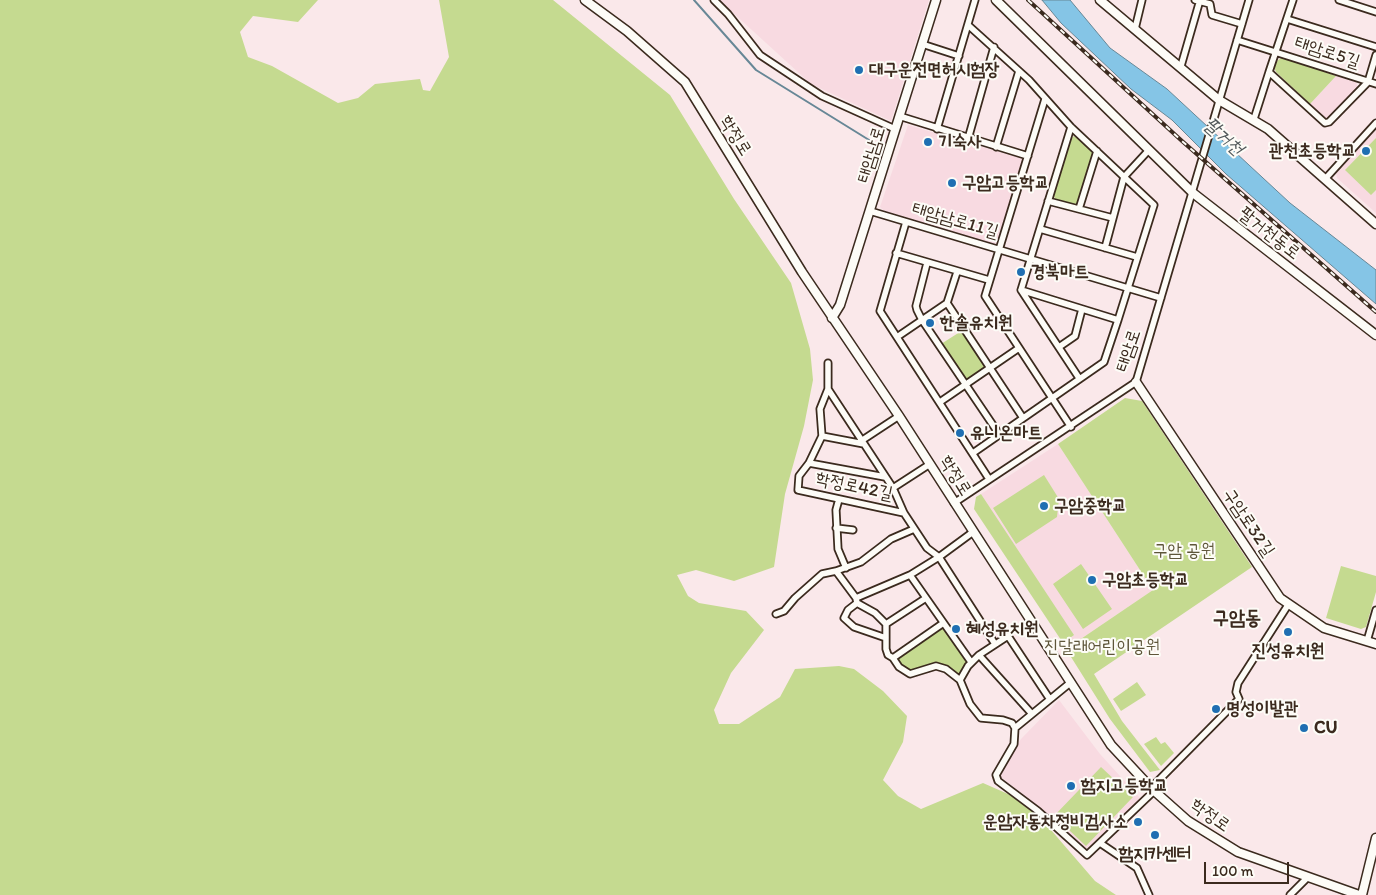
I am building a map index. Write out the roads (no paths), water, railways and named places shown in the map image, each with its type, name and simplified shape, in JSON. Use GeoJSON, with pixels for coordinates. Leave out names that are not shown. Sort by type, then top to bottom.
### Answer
{"type":"FeatureCollection","features":[{"type":"Feature","properties":{"kind":"main road","name":"학정로"},"geometry":{"type":"LineString","coordinates":[[585,0],[627,31],[685,82],[832,318],[899,416],[1111,745],[1152,789],[1188,821],[1238,852],[1308,877],[1342,892],[1360,895]]}},
{"type":"Feature","properties":{"kind":"main road","name":"태암남로"},"geometry":{"type":"LineString","coordinates":[[832,318],[840,305],[936,0]]}},
{"type":"Feature","properties":{"kind":"main road","name":"팔거천동로"},"geometry":{"type":"LineString","coordinates":[[996,0],[1193,193],[1376,336]]}},
{"type":"Feature","properties":{"kind":"main road"},"geometry":{"type":"LineString","coordinates":[[1100,0],[1181,66],[1219,100],[1268,129],[1326,178],[1376,224]]}},
{"type":"Feature","properties":{"kind":"main road","name":"구암로32길"},"geometry":{"type":"LineString","coordinates":[[1136,382],[1280,598],[1324,628],[1376,644]]}},
{"type":"Feature","properties":{"kind":"main road"},"geometry":{"type":"LineString","coordinates":[[1360,895],[1376,838]]}},
{"type":"Feature","properties":{"kind":"street"},"geometry":{"type":"LineString","coordinates":[[714,0],[760,55],[822,96],[896,128]]}},
{"type":"Feature","properties":{"kind":"street"},"geometry":{"type":"LineString","coordinates":[[937,129],[975,0]]}},
{"type":"Feature","properties":{"kind":"street"},"geometry":{"type":"LineString","coordinates":[[1135,29],[1142,0]]}},
{"type":"Feature","properties":{"kind":"street"},"geometry":{"type":"LineString","coordinates":[[1181,66],[1198,0],[1210,4],[1212,16],[1242,24]]}},
{"type":"Feature","properties":{"kind":"street"},"geometry":{"type":"LineString","coordinates":[[1219,100],[1249,0]]}},
{"type":"Feature","properties":{"kind":"street"},"geometry":{"type":"LineString","coordinates":[[1339,0],[1376,12]]}},
{"type":"Feature","properties":{"kind":"street","name":"태암로5길"},"geometry":{"type":"LineString","coordinates":[[1292,1],[1269,72],[1325,123],[1329,122],[1368,82],[1376,56]]}},
{"type":"Feature","properties":{"kind":"street","name":"태암로5길"},"geometry":{"type":"LineString","coordinates":[[1287,19],[1376,47]]}},
{"type":"Feature","properties":{"kind":"street"},"geometry":{"type":"LineString","coordinates":[[968,25],[1019,71],[1071,127],[1154,205],[1104,362],[973,453]]}},
{"type":"Feature","properties":{"kind":"street","name":"태암로5길"},"geometry":{"type":"LineString","coordinates":[[1237,40],[1376,84]]}},
{"type":"Feature","properties":{"kind":"street"},"geometry":{"type":"LineString","coordinates":[[922,44],[959,56]]}},
{"type":"Feature","properties":{"kind":"street"},"geometry":{"type":"LineString","coordinates":[[968,139],[994,48]]}},
{"type":"Feature","properties":{"kind":"street"},"geometry":{"type":"LineString","coordinates":[[996,147],[1019,71]]}},
{"type":"Feature","properties":{"kind":"street"},"geometry":{"type":"LineString","coordinates":[[1254,119],[1269,72]]}},
{"type":"Feature","properties":{"kind":"street"},"geometry":{"type":"LineString","coordinates":[[1045,99],[985,296],[1071,426]]}},
{"type":"Feature","properties":{"kind":"street","name":"태암로"},"geometry":{"type":"LineString","coordinates":[[954,503],[1136,382],[1219,100]]}},
{"type":"Feature","properties":{"kind":"street"},"geometry":{"type":"LineString","coordinates":[[899,116],[968,139],[1028,156]]}},
{"type":"Feature","properties":{"kind":"street"},"geometry":{"type":"LineString","coordinates":[[1326,178],[1376,123]]}},
{"type":"Feature","properties":{"kind":"street"},"geometry":{"type":"LineString","coordinates":[[1022,290],[1071,127]]}},
{"type":"Feature","properties":{"kind":"street"},"geometry":{"type":"LineString","coordinates":[[1105,248],[1124,177],[1148,151]]}},
{"type":"Feature","properties":{"kind":"street"},"geometry":{"type":"LineString","coordinates":[[1079,209],[1097,152]]}},
{"type":"Feature","properties":{"kind":"street"},"geometry":{"type":"LineString","coordinates":[[1048,201],[1113,218]]}},
{"type":"Feature","properties":{"kind":"street","name":"태암남로11길"},"geometry":{"type":"LineString","coordinates":[[870,212],[1161,298]]}},
{"type":"Feature","properties":{"kind":"street"},"geometry":{"type":"LineString","coordinates":[[906,222],[880,310],[989,479]]}},
{"type":"Feature","properties":{"kind":"street"},"geometry":{"type":"LineString","coordinates":[[1040,229],[1137,257]]}},
{"type":"Feature","properties":{"kind":"street"},"geometry":{"type":"LineString","coordinates":[[896,253],[989,280]]}},
{"type":"Feature","properties":{"kind":"street"},"geometry":{"type":"LineString","coordinates":[[928,263],[916,306],[922,320],[999,434]]}},
{"type":"Feature","properties":{"kind":"street"},"geometry":{"type":"LineString","coordinates":[[897,337],[947,304],[957,272]]}},
{"type":"Feature","properties":{"kind":"street"},"geometry":{"type":"LineString","coordinates":[[1022,290],[1118,320]]}},
{"type":"Feature","properties":{"kind":"street"},"geometry":{"type":"LineString","coordinates":[[1022,290],[1080,378]]}},
{"type":"Feature","properties":{"kind":"street"},"geometry":{"type":"LineString","coordinates":[[947,304],[1023,418]]}},
{"type":"Feature","properties":{"kind":"street"},"geometry":{"type":"LineString","coordinates":[[1059,347],[1075,336],[1082,309]]}},
{"type":"Feature","properties":{"kind":"street"},"geometry":{"type":"LineString","coordinates":[[940,402],[1019,348]]}},
{"type":"Feature","properties":{"kind":"street"},"geometry":{"type":"LineString","coordinates":[[828,363],[828,389],[820,410],[822,436],[863,442],[899,416]]}},
{"type":"Feature","properties":{"kind":"street","name":"학정로42길"},"geometry":{"type":"LineString","coordinates":[[828,389],[893,488],[904,513],[926,548],[939,557],[995,644]]}},
{"type":"Feature","properties":{"kind":"street","name":"학정로42길"},"geometry":{"type":"LineString","coordinates":[[822,436],[809,463],[799,476],[798,490],[904,513]]}},
{"type":"Feature","properties":{"kind":"street","name":"학정로42길"},"geometry":{"type":"LineString","coordinates":[[809,463],[886,477]]}},
{"type":"Feature","properties":{"kind":"street"},"geometry":{"type":"LineString","coordinates":[[893,488],[930,464]]}},
{"type":"Feature","properties":{"kind":"street"},"geometry":{"type":"LineString","coordinates":[[840,499],[836,510],[836,528],[838,549],[846,568]]}},
{"type":"Feature","properties":{"kind":"street"},"geometry":{"type":"LineString","coordinates":[[836,528],[853,530]]}},
{"type":"Feature","properties":{"kind":"street"},"geometry":{"type":"LineString","coordinates":[[776,614],[784,611],[795,598],[822,574],[861,562],[891,540],[914,529]]}},
{"type":"Feature","properties":{"kind":"street"},"geometry":{"type":"LineString","coordinates":[[886,638],[854,627],[844,618],[856,600],[910,575],[939,557],[972,532]]}},
{"type":"Feature","properties":{"kind":"street"},"geometry":{"type":"LineString","coordinates":[[836,571],[856,600],[875,613],[886,624],[888,655],[900,667],[910,674],[936,666],[946,669],[960,680],[970,704],[982,718],[1012,722],[1015,728],[1014,744],[996,775],[998,781],[1038,811],[1087,856],[1239,699],[1236,692],[1238,683],[1288,605]]}},
{"type":"Feature","properties":{"kind":"street"},"geometry":{"type":"LineString","coordinates":[[910,575],[942,624],[972,662]]}},
{"type":"Feature","properties":{"kind":"street"},"geometry":{"type":"LineString","coordinates":[[886,624],[926,598]]}},
{"type":"Feature","properties":{"kind":"street"},"geometry":{"type":"LineString","coordinates":[[1367,641],[1376,610]]}},
{"type":"Feature","properties":{"kind":"street"},"geometry":{"type":"LineString","coordinates":[[893,658],[942,624]]}},
{"type":"Feature","properties":{"kind":"street"},"geometry":{"type":"LineString","coordinates":[[960,680],[979,655],[1008,636],[1049,698]]}},
{"type":"Feature","properties":{"kind":"street"},"geometry":{"type":"LineString","coordinates":[[979,655],[1032,714]]}},
{"type":"Feature","properties":{"kind":"street"},"geometry":{"type":"LineString","coordinates":[[1015,728],[1049,698],[1070,683]]}},
{"type":"Feature","properties":{"kind":"street"},"geometry":{"type":"LineString","coordinates":[[1100,843],[1137,868],[1149,895]]}},
{"type":"Feature","properties":{"kind":"street"},"geometry":{"type":"LineString","coordinates":[[1290,895],[1308,877]]}},
{"type":"Feature","properties":{"kind":"water"},"geometry":{"type":"Polygon","coordinates":[[[1042,0],[1070,0],[1110,48],[1167,89],[1290,203],[1376,270],[1376,304],[1226,174],[1172,120],[1131,89],[1061,23],[1042,0]]]}},
{"type":"Feature","properties":{"kind":"waterway"},"geometry":{"type":"LineString","coordinates":[[694,0],[756,70],[882,148]]}},
{"type":"Feature","properties":{"kind":"railway"},"geometry":{"type":"LineString","coordinates":[[1028,0],[1182,141],[1376,312]]}},
{"type":"Feature","properties":{"kind":"place","name":"대구운전면허시험장"},"geometry":{"type":"Point","coordinates":[859,70]}},
{"type":"Feature","properties":{"kind":"place","name":"기숙사"},"geometry":{"type":"Point","coordinates":[928,142]}},
{"type":"Feature","properties":{"kind":"place","name":"관천초등학교"},"geometry":{"type":"Point","coordinates":[1366,151]}},
{"type":"Feature","properties":{"kind":"place","name":"구암고등학교"},"geometry":{"type":"Point","coordinates":[952,183]}},
{"type":"Feature","properties":{"kind":"place","name":"경북마트"},"geometry":{"type":"Point","coordinates":[1021,272]}},
{"type":"Feature","properties":{"kind":"place","name":"한솔유치원"},"geometry":{"type":"Point","coordinates":[930,323]}},
{"type":"Feature","properties":{"kind":"place","name":"유니온마트"},"geometry":{"type":"Point","coordinates":[960,433]}},
{"type":"Feature","properties":{"kind":"place","name":"구암중학교"},"geometry":{"type":"Point","coordinates":[1044,506]}},
{"type":"Feature","properties":{"kind":"place","name":"구암초등학교"},"geometry":{"type":"Point","coordinates":[1092,580]}},
{"type":"Feature","properties":{"kind":"place","name":"혜성유치원"},"geometry":{"type":"Point","coordinates":[956,629]}},
{"type":"Feature","properties":{"kind":"place","name":"진성유치원"},"geometry":{"type":"Point","coordinates":[1288,632]}},
{"type":"Feature","properties":{"kind":"place","name":"명성이발관"},"geometry":{"type":"Point","coordinates":[1216,709]}},
{"type":"Feature","properties":{"kind":"place","name":"CU"},"geometry":{"type":"Point","coordinates":[1304,728]}},
{"type":"Feature","properties":{"kind":"place","name":"함지고등학교"},"geometry":{"type":"Point","coordinates":[1071,786]}},
{"type":"Feature","properties":{"kind":"place","name":"운암자동차정비검사소"},"geometry":{"type":"Point","coordinates":[1138,822]}},
{"type":"Feature","properties":{"kind":"place","name":"함지카센터"},"geometry":{"type":"Point","coordinates":[1155,835]}},
{"type":"Feature","properties":{"kind":"district","name":"구암동"},"geometry":{"type":"Point","coordinates":[1237,619]}},
{"type":"Feature","properties":{"kind":"water label","name":"팔거천"},"geometry":{"type":"Point","coordinates":[1223,137]}},
{"type":"Feature","properties":{"kind":"park label","name":"구암 공원"},"geometry":{"type":"Point","coordinates":[1184,551]}},
{"type":"Feature","properties":{"kind":"park label","name":"진달래어린이공원"},"geometry":{"type":"Point","coordinates":[1102,647]}}]}
